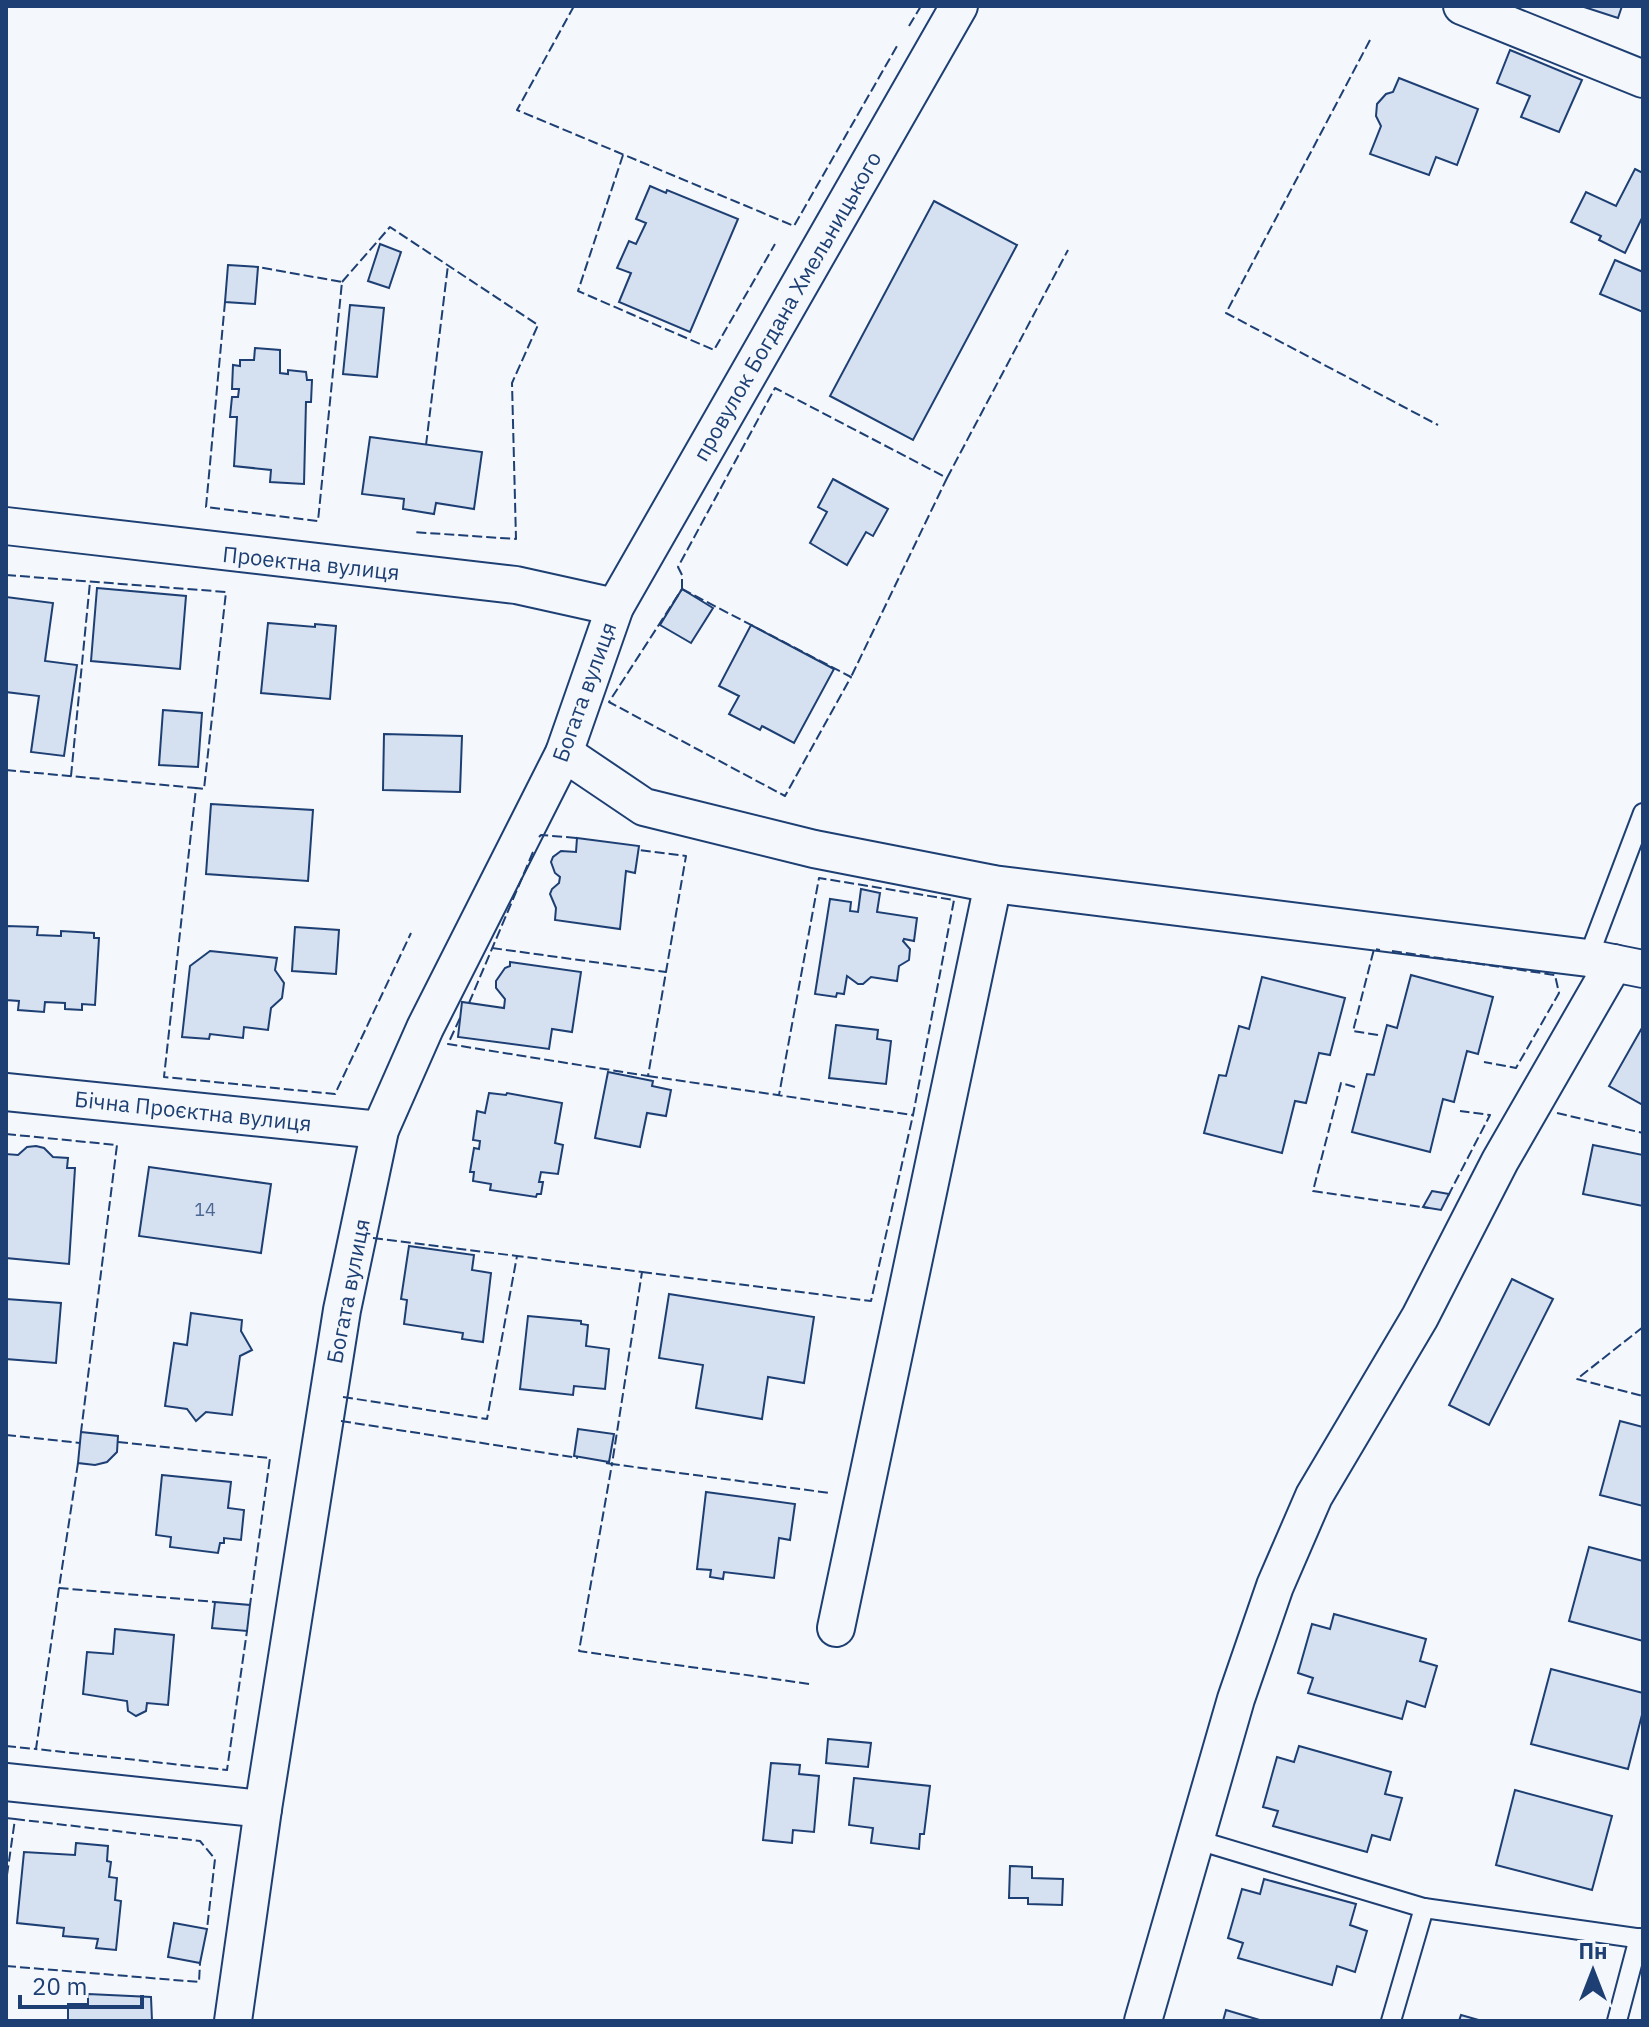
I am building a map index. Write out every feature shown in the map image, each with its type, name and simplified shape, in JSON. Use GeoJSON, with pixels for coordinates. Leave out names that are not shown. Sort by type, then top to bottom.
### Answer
{"type":"FeatureCollection","features":[{"type":"Feature","properties":{"kind":"street","name":"провулок Богдана Хмельницького"},"geometry":{"type":"LineString","coordinates":[[615,607],[959,6]]}},
{"type":"Feature","properties":{"kind":"street"},"geometry":{"type":"LineString","coordinates":[[1462,6],[1643,79]]}},
{"type":"Feature","properties":{"kind":"street","name":"Проектна вулиця"},"geometry":{"type":"LineString","coordinates":[[6,526],[516,585],[615,607]]}},
{"type":"Feature","properties":{"kind":"street","name":"Богата вулиця"},"geometry":{"type":"LineString","coordinates":[[233,2021],[263,1809],[342,1310],[380,1130],[425,1028],[564,753],[615,607]]}},
{"type":"Feature","properties":{"kind":"street"},"geometry":{"type":"LineString","coordinates":[[564,753],[644,807],[814,849],[993,884],[1615,963],[1500,1161],[1420,1317],[1314,1496],[1275,1586],[1236,1699],[1143,2021]]}},
{"type":"Feature","properties":{"kind":"street"},"geometry":{"type":"LineString","coordinates":[[836,1628],[993,884]]}},
{"type":"Feature","properties":{"kind":"street","name":"Бічна Проєктна вулиця"},"geometry":{"type":"LineString","coordinates":[[6,1092],[380,1130]]}},
{"type":"Feature","properties":{"kind":"street"},"geometry":{"type":"LineString","coordinates":[[6,1782],[263,1809]]}},
{"type":"Feature","properties":{"kind":"lane"},"geometry":{"type":"LineString","coordinates":[[1615,963],[1643,813]]}},
{"type":"Feature","properties":{"kind":"lane"},"geometry":{"type":"LineString","coordinates":[[1194,1839],[1424,1908],[1641,1938],[1617,2021]]}},
{"type":"Feature","properties":{"kind":"lane"},"geometry":{"type":"LineString","coordinates":[[1391,2021],[1424,1908]]}},
{"type":"Feature","properties":{"kind":"building"},"geometry":{"type":"Polygon","coordinates":[[[1581,6],[1622,6],[1618,18],[1581,6]]]}},
{"type":"Feature","properties":{"kind":"building"},"geometry":{"type":"Polygon","coordinates":[[[1510,50],[1582,80],[1559,132],[1521,117],[1530,96],[1497,83],[1510,50]]]}},
{"type":"Feature","properties":{"kind":"building"},"geometry":{"type":"Polygon","coordinates":[[[1399,78],[1478,109],[1457,165],[1436,157],[1429,175],[1370,154],[1381,126],[1376,116],[1377,104],[1386,94],[1393,92],[1399,78]]]}},
{"type":"Feature","properties":{"kind":"building"},"geometry":{"type":"Polygon","coordinates":[[[1635,169],[1643,173],[1643,216],[1625,253],[1599,240],[1601,236],[1571,222],[1586,192],[1616,206],[1635,169]]]}},
{"type":"Feature","properties":{"kind":"building"},"geometry":{"type":"Polygon","coordinates":[[[650,186],[738,219],[690,332],[619,302],[631,273],[617,268],[629,241],[636,244],[646,223],[636,219],[650,186]]]}},
{"type":"Feature","properties":{"kind":"building"},"geometry":{"type":"Polygon","coordinates":[[[934,201],[1017,245],[913,440],[830,396],[934,201]]]}},
{"type":"Feature","properties":{"kind":"building"},"geometry":{"type":"Polygon","coordinates":[[[380,244],[401,252],[389,288],[368,281],[380,244]]]}},
{"type":"Feature","properties":{"kind":"building"},"geometry":{"type":"Polygon","coordinates":[[[1615,260],[1643,272],[1643,312],[1600,294],[1615,260]]]}},
{"type":"Feature","properties":{"kind":"building"},"geometry":{"type":"Polygon","coordinates":[[[228,265],[258,267],[255,304],[225,302],[228,265]]]}},
{"type":"Feature","properties":{"kind":"building"},"geometry":{"type":"Polygon","coordinates":[[[350,305],[384,308],[377,377],[343,374],[350,305]]]}},
{"type":"Feature","properties":{"kind":"building"},"geometry":{"type":"Polygon","coordinates":[[[255,348],[280,350],[280,373],[288,374],[288,370],[306,372],[307,380],[312,380],[311,402],[306,402],[304,484],[270,482],[271,470],[234,466],[237,417],[230,417],[232,397],[238,397],[239,389],[232,389],[233,365],[240,366],[240,360],[254,360],[255,348]]]}},
{"type":"Feature","properties":{"kind":"building"},"geometry":{"type":"Polygon","coordinates":[[[370,437],[482,452],[474,509],[436,503],[434,514],[403,509],[404,499],[362,494],[370,437]]]}},
{"type":"Feature","properties":{"kind":"building"},"geometry":{"type":"Polygon","coordinates":[[[833,479],[888,509],[873,536],[866,532],[847,565],[810,543],[827,512],[818,507],[833,479]]]}},
{"type":"Feature","properties":{"kind":"building"},"geometry":{"type":"Polygon","coordinates":[[[97,588],[186,596],[180,669],[91,661],[97,588]]]}},
{"type":"Feature","properties":{"kind":"building"},"geometry":{"type":"Polygon","coordinates":[[[682,589],[713,608],[691,643],[660,625],[682,589]]]}},
{"type":"Feature","properties":{"kind":"building"},"geometry":{"type":"Polygon","coordinates":[[[6,597],[53,603],[45,661],[77,665],[64,756],[31,752],[39,696],[6,692],[6,597]]]}},
{"type":"Feature","properties":{"kind":"building"},"geometry":{"type":"Polygon","coordinates":[[[268,623],[336,626],[330,699],[261,693],[268,623]]]}},
{"type":"Feature","properties":{"kind":"building"},"geometry":{"type":"Polygon","coordinates":[[[751,625],[834,669],[794,743],[762,726],[760,730],[729,714],[739,696],[719,686],[751,625]]]}},
{"type":"Feature","properties":{"kind":"building"},"geometry":{"type":"Polygon","coordinates":[[[163,710],[202,713],[198,767],[159,765],[163,710]]]}},
{"type":"Feature","properties":{"kind":"building"},"geometry":{"type":"Polygon","coordinates":[[[384,734],[462,736],[460,792],[383,790],[384,734]]]}},
{"type":"Feature","properties":{"kind":"building"},"geometry":{"type":"Polygon","coordinates":[[[211,804],[313,810],[308,881],[206,874],[211,804]]]}},
{"type":"Feature","properties":{"kind":"building"},"geometry":{"type":"Polygon","coordinates":[[[577,838],[639,846],[635,873],[626,871],[620,929],[555,920],[556,908],[550,894],[560,877],[551,862],[561,851],[576,852],[577,838]]]}},
{"type":"Feature","properties":{"kind":"building"},"geometry":{"type":"Polygon","coordinates":[[[861,889],[880,893],[877,912],[917,918],[914,941],[903,941],[910,949],[909,960],[899,966],[897,981],[871,977],[858,984],[847,976],[844,994],[837,993],[836,997],[815,994],[830,899],[851,902],[850,911],[858,912],[861,889]]]}},
{"type":"Feature","properties":{"kind":"building"},"geometry":{"type":"Polygon","coordinates":[[[6,926],[38,927],[37,935],[61,936],[61,931],[94,933],[94,938],[99,938],[95,1005],[82,1004],[82,1010],[65,1009],[65,1003],[45,1002],[44,1012],[18,1010],[19,1001],[6,1000],[6,926]]]}},
{"type":"Feature","properties":{"kind":"building"},"geometry":{"type":"Polygon","coordinates":[[[295,927],[339,930],[336,974],[292,971],[295,927]]]}},
{"type":"Feature","properties":{"kind":"building"},"geometry":{"type":"Polygon","coordinates":[[[210,951],[277,958],[275,970],[284,983],[282,998],[271,1008],[268,1030],[244,1027],[243,1038],[210,1034],[209,1039],[182,1037],[190,966],[210,951]]]}},
{"type":"Feature","properties":{"kind":"building"},"geometry":{"type":"Polygon","coordinates":[[[510,962],[581,972],[572,1032],[552,1029],[549,1049],[458,1037],[462,1002],[504,1008],[505,999],[496,988],[496,981],[510,962]]]}},
{"type":"Feature","properties":{"kind":"building"},"geometry":{"type":"Polygon","coordinates":[[[1411,975],[1493,997],[1478,1054],[1467,1051],[1454,1102],[1443,1099],[1430,1152],[1352,1132],[1367,1074],[1374,1075],[1387,1025],[1397,1028],[1411,975]]]}},
{"type":"Feature","properties":{"kind":"building"},"geometry":{"type":"Polygon","coordinates":[[[1262,977],[1345,998],[1330,1055],[1319,1053],[1306,1103],[1295,1101],[1282,1153],[1204,1133],[1219,1075],[1226,1076],[1239,1026],[1249,1029],[1262,977]]]}},
{"type":"Feature","properties":{"kind":"building"},"geometry":{"type":"Polygon","coordinates":[[[836,1025],[878,1030],[877,1039],[891,1041],[886,1084],[829,1078],[836,1025]]]}},
{"type":"Feature","properties":{"kind":"building"},"geometry":{"type":"Polygon","coordinates":[[[1643,1026],[1643,1105],[1609,1086],[1643,1026]]]}},
{"type":"Feature","properties":{"kind":"building"},"geometry":{"type":"Polygon","coordinates":[[[608,1072],[653,1081],[652,1086],[671,1090],[666,1116],[647,1113],[640,1147],[595,1138],[608,1072]]]}},
{"type":"Feature","properties":{"kind":"building"},"geometry":{"type":"Polygon","coordinates":[[[489,1093],[507,1093],[562,1103],[555,1143],[563,1145],[558,1174],[541,1172],[541,1194],[536,1197],[490,1190],[491,1184],[473,1181],[474,1172],[470,1172],[474,1148],[479,1149],[480,1141],[473,1140],[477,1111],[485,1113],[489,1093]]]}},
{"type":"Feature","properties":{"kind":"building"},"geometry":{"type":"Polygon","coordinates":[[[1593,1145],[1643,1155],[1643,1206],[1583,1194],[1593,1145]]]}},
{"type":"Feature","properties":{"kind":"building"},"geometry":{"type":"Polygon","coordinates":[[[27,1147],[44,1148],[53,1157],[68,1158],[67,1168],[75,1168],[69,1264],[6,1258],[6,1154],[18,1155],[27,1147]]]}},
{"type":"Feature","properties":{"kind":"building"},"geometry":{"type":"Polygon","coordinates":[[[149,1167],[271,1184],[261,1253],[139,1236],[149,1167]]]}},
{"type":"Feature","properties":{"kind":"building"},"geometry":{"type":"Polygon","coordinates":[[[1432,1191],[1449,1194],[1441,1210],[1423,1207],[1432,1191]]]}},
{"type":"Feature","properties":{"kind":"building"},"geometry":{"type":"Polygon","coordinates":[[[409,1246],[474,1255],[472,1270],[491,1273],[483,1342],[462,1339],[463,1333],[404,1324],[407,1300],[401,1299],[409,1246]]]}},
{"type":"Feature","properties":{"kind":"building"},"geometry":{"type":"Polygon","coordinates":[[[1512,1279],[1553,1299],[1489,1425],[1449,1405],[1512,1279]]]}},
{"type":"Feature","properties":{"kind":"building"},"geometry":{"type":"Polygon","coordinates":[[[669,1294],[814,1317],[804,1383],[768,1377],[762,1419],[696,1408],[703,1365],[659,1358],[669,1294]]]}},
{"type":"Feature","properties":{"kind":"building"},"geometry":{"type":"Polygon","coordinates":[[[6,1299],[61,1303],[56,1363],[6,1359],[6,1299]]]}},
{"type":"Feature","properties":{"kind":"building"},"geometry":{"type":"Polygon","coordinates":[[[191,1313],[242,1320],[241,1331],[252,1350],[240,1356],[232,1415],[206,1412],[196,1421],[187,1409],[165,1406],[174,1343],[187,1345],[191,1313]]]}},
{"type":"Feature","properties":{"kind":"building"},"geometry":{"type":"Polygon","coordinates":[[[528,1316],[581,1321],[581,1324],[588,1325],[586,1346],[609,1349],[605,1389],[574,1386],[573,1395],[520,1389],[528,1316]]]}},
{"type":"Feature","properties":{"kind":"building"},"geometry":{"type":"Polygon","coordinates":[[[1620,1421],[1643,1427],[1643,1506],[1600,1495],[1620,1421]]]}},
{"type":"Feature","properties":{"kind":"building"},"geometry":{"type":"Polygon","coordinates":[[[578,1429],[614,1434],[609,1462],[574,1456],[578,1429]]]}},
{"type":"Feature","properties":{"kind":"building"},"geometry":{"type":"Polygon","coordinates":[[[81,1432],[118,1436],[117,1452],[107,1462],[95,1465],[78,1463],[81,1432]]]}},
{"type":"Feature","properties":{"kind":"building"},"geometry":{"type":"Polygon","coordinates":[[[162,1475],[231,1482],[228,1508],[244,1510],[241,1540],[224,1538],[218,1553],[170,1547],[171,1537],[156,1535],[162,1475]]]}},
{"type":"Feature","properties":{"kind":"building"},"geometry":{"type":"Polygon","coordinates":[[[706,1492],[795,1504],[790,1540],[779,1538],[774,1578],[724,1572],[723,1579],[710,1577],[711,1570],[697,1569],[706,1492]]]}},
{"type":"Feature","properties":{"kind":"building"},"geometry":{"type":"Polygon","coordinates":[[[1589,1547],[1643,1561],[1643,1641],[1569,1621],[1589,1547]]]}},
{"type":"Feature","properties":{"kind":"building"},"geometry":{"type":"Polygon","coordinates":[[[215,1602],[250,1605],[247,1631],[212,1628],[215,1602]]]}},
{"type":"Feature","properties":{"kind":"building"},"geometry":{"type":"Polygon","coordinates":[[[1334,1614],[1426,1639],[1420,1661],[1437,1666],[1425,1707],[1407,1701],[1402,1719],[1308,1693],[1313,1678],[1298,1673],[1312,1624],[1330,1629],[1334,1614]]]}},
{"type":"Feature","properties":{"kind":"building"},"geometry":{"type":"Polygon","coordinates":[[[115,1629],[174,1635],[168,1705],[147,1703],[146,1711],[136,1716],[128,1711],[127,1701],[83,1694],[87,1652],[113,1654],[115,1629]]]}},
{"type":"Feature","properties":{"kind":"building"},"geometry":{"type":"Polygon","coordinates":[[[1551,1669],[1643,1693],[1643,1711],[1628,1769],[1531,1744],[1551,1669]]]}},
{"type":"Feature","properties":{"kind":"building"},"geometry":{"type":"Polygon","coordinates":[[[828,1739],[871,1743],[868,1767],[826,1763],[828,1739]]]}},
{"type":"Feature","properties":{"kind":"building"},"geometry":{"type":"Polygon","coordinates":[[[1299,1746],[1391,1772],[1385,1794],[1402,1798],[1390,1840],[1372,1835],[1367,1852],[1273,1826],[1278,1811],[1263,1807],[1277,1757],[1294,1762],[1299,1746]]]}},
{"type":"Feature","properties":{"kind":"building"},"geometry":{"type":"Polygon","coordinates":[[[771,1763],[800,1765],[799,1774],[819,1776],[814,1832],[793,1830],[792,1843],[763,1840],[771,1763]]]}},
{"type":"Feature","properties":{"kind":"building"},"geometry":{"type":"Polygon","coordinates":[[[854,1778],[930,1786],[919,1849],[871,1843],[873,1828],[849,1825],[854,1778]]]}},
{"type":"Feature","properties":{"kind":"building"},"geometry":{"type":"Polygon","coordinates":[[[1515,1790],[1612,1816],[1592,1890],[1496,1865],[1515,1790]]]}},
{"type":"Feature","properties":{"kind":"building"},"geometry":{"type":"Polygon","coordinates":[[[76,1843],[108,1846],[107,1861],[111,1862],[109,1877],[117,1878],[115,1900],[121,1901],[116,1950],[96,1948],[98,1939],[63,1936],[64,1928],[17,1923],[24,1852],[75,1855],[76,1843]]]}},
{"type":"Feature","properties":{"kind":"building"},"geometry":{"type":"Polygon","coordinates":[[[1010,1866],[1032,1867],[1032,1878],[1063,1879],[1062,1905],[1028,1904],[1028,1898],[1009,1898],[1010,1866]]]}},
{"type":"Feature","properties":{"kind":"building"},"geometry":{"type":"Polygon","coordinates":[[[1264,1879],[1356,1904],[1350,1925],[1367,1931],[1355,1972],[1337,1966],[1332,1985],[1238,1958],[1243,1943],[1228,1938],[1242,1889],[1260,1894],[1264,1879]]]}},
{"type":"Feature","properties":{"kind":"building"},"geometry":{"type":"Polygon","coordinates":[[[174,1923],[207,1929],[200,1963],[168,1957],[174,1923]]]}},
{"type":"Feature","properties":{"kind":"building"},"geometry":{"type":"Polygon","coordinates":[[[88,1994],[151,1997],[152,2021],[68,2021],[68,2004],[88,2004],[88,1994]]]}},
{"type":"Feature","properties":{"kind":"building"},"geometry":{"type":"Polygon","coordinates":[[[1226,2010],[1263,2021],[1223,2021],[1226,2010]]]}},
{"type":"Feature","properties":{"kind":"building"},"geometry":{"type":"Polygon","coordinates":[[[1461,2015],[1482,2021],[1459,2021],[1461,2015]]]}},
{"type":"Feature","properties":{"kind":"fence"},"geometry":{"type":"LineString","coordinates":[[574,6],[517,110],[794,226],[897,46]]}},
{"type":"Feature","properties":{"kind":"fence"},"geometry":{"type":"LineString","coordinates":[[909,26],[921,6]]}},
{"type":"Feature","properties":{"kind":"fence"},"geometry":{"type":"LineString","coordinates":[[1370,40],[1226,313],[1438,425]]}},
{"type":"Feature","properties":{"kind":"fence"},"geometry":{"type":"LineString","coordinates":[[623,155],[578,291],[714,350],[775,244]]}},
{"type":"Feature","properties":{"kind":"fence"},"geometry":{"type":"LineString","coordinates":[[342,282],[390,227],[538,325],[512,383],[516,539],[413,532]]}},
{"type":"Feature","properties":{"kind":"fence"},"geometry":{"type":"LineString","coordinates":[[947,478],[1068,250]]}},
{"type":"Feature","properties":{"kind":"fence"},"geometry":{"type":"LineString","coordinates":[[426,445],[448,265]]}},
{"type":"Feature","properties":{"kind":"fence"},"geometry":{"type":"LineString","coordinates":[[225,302],[206,507],[318,521],[342,282],[258,267]]}},
{"type":"Feature","properties":{"kind":"fence"},"geometry":{"type":"LineString","coordinates":[[682,589],[682,575],[678,567],[775,388],[947,478],[851,677]]}},
{"type":"Feature","properties":{"kind":"fence"},"geometry":{"type":"LineString","coordinates":[[6,575],[226,592],[204,789],[196,788]]}},
{"type":"Feature","properties":{"kind":"fence"},"geometry":{"type":"LineString","coordinates":[[71,776],[90,582]]}},
{"type":"Feature","properties":{"kind":"fence"},"geometry":{"type":"LineString","coordinates":[[682,589],[851,677],[785,796],[609,702],[682,589]]}},
{"type":"Feature","properties":{"kind":"fence"},"geometry":{"type":"LineString","coordinates":[[6,770],[196,788],[164,1077],[335,1094],[411,933]]}},
{"type":"Feature","properties":{"kind":"fence"},"geometry":{"type":"LineString","coordinates":[[539,837],[577,838]]}},
{"type":"Feature","properties":{"kind":"fence"},"geometry":{"type":"LineString","coordinates":[[460,1018],[448,1044],[648,1076],[686,856],[638,850]]}},
{"type":"Feature","properties":{"kind":"fence"},"geometry":{"type":"LineString","coordinates":[[469,1003],[533,852]]}},
{"type":"Feature","properties":{"kind":"fence"},"geometry":{"type":"LineString","coordinates":[[648,1076],[913,1115],[954,900],[819,878],[779,1095]]}},
{"type":"Feature","properties":{"kind":"fence"},"geometry":{"type":"LineString","coordinates":[[492,948],[666,972]]}},
{"type":"Feature","properties":{"kind":"fence"},"geometry":{"type":"LineString","coordinates":[[1378,1035],[1353,1031],[1374,949],[1380,950]]}},
{"type":"Feature","properties":{"kind":"fence"},"geometry":{"type":"LineString","coordinates":[[1392,951],[1555,975],[1559,993],[1516,1068],[1484,1062]]}},
{"type":"Feature","properties":{"kind":"fence"},"geometry":{"type":"LineString","coordinates":[[1355,1087],[1341,1083],[1313,1191],[1429,1208]]}},
{"type":"Feature","properties":{"kind":"fence"},"geometry":{"type":"LineString","coordinates":[[1448,1196],[1490,1115],[1460,1111]]}},
{"type":"Feature","properties":{"kind":"fence"},"geometry":{"type":"LineString","coordinates":[[1557,1113],[1643,1133]]}},
{"type":"Feature","properties":{"kind":"fence"},"geometry":{"type":"LineString","coordinates":[[642,1272],[871,1301],[913,1115]]}},
{"type":"Feature","properties":{"kind":"fence"},"geometry":{"type":"LineString","coordinates":[[6,1134],[117,1145],[81,1432]]}},
{"type":"Feature","properties":{"kind":"fence"},"geometry":{"type":"LineString","coordinates":[[373,1238],[517,1256]]}},
{"type":"Feature","properties":{"kind":"fence"},"geometry":{"type":"LineString","coordinates":[[343,1397],[487,1419],[517,1256],[642,1272],[612,1464],[606,1463]]}},
{"type":"Feature","properties":{"kind":"fence"},"geometry":{"type":"LineString","coordinates":[[1643,1327],[1577,1379],[1643,1396]]}},
{"type":"Feature","properties":{"kind":"fence"},"geometry":{"type":"LineString","coordinates":[[341,1421],[578,1458]]}},
{"type":"Feature","properties":{"kind":"fence"},"geometry":{"type":"LineString","coordinates":[[6,1435],[80,1443]]}},
{"type":"Feature","properties":{"kind":"fence"},"geometry":{"type":"LineString","coordinates":[[118,1442],[270,1458],[250,1605]]}},
{"type":"Feature","properties":{"kind":"fence"},"geometry":{"type":"LineString","coordinates":[[78,1463],[59,1588],[215,1602]]}},
{"type":"Feature","properties":{"kind":"fence"},"geometry":{"type":"LineString","coordinates":[[809,1684],[579,1651],[612,1464],[830,1493]]}},
{"type":"Feature","properties":{"kind":"fence"},"geometry":{"type":"LineString","coordinates":[[59,1588],[36,1749],[227,1770],[247,1631]]}},
{"type":"Feature","properties":{"kind":"fence"},"geometry":{"type":"LineString","coordinates":[[6,1746],[36,1749]]}},
{"type":"Feature","properties":{"kind":"fence"},"geometry":{"type":"LineString","coordinates":[[6,1818],[15,1819],[6,1882]]}},
{"type":"Feature","properties":{"kind":"fence"},"geometry":{"type":"LineString","coordinates":[[15,1819],[200,1841],[215,1859],[207,1929]]}},
{"type":"Feature","properties":{"kind":"fence"},"geometry":{"type":"LineString","coordinates":[[6,1966],[199,1982],[200,1963]]}}]}
